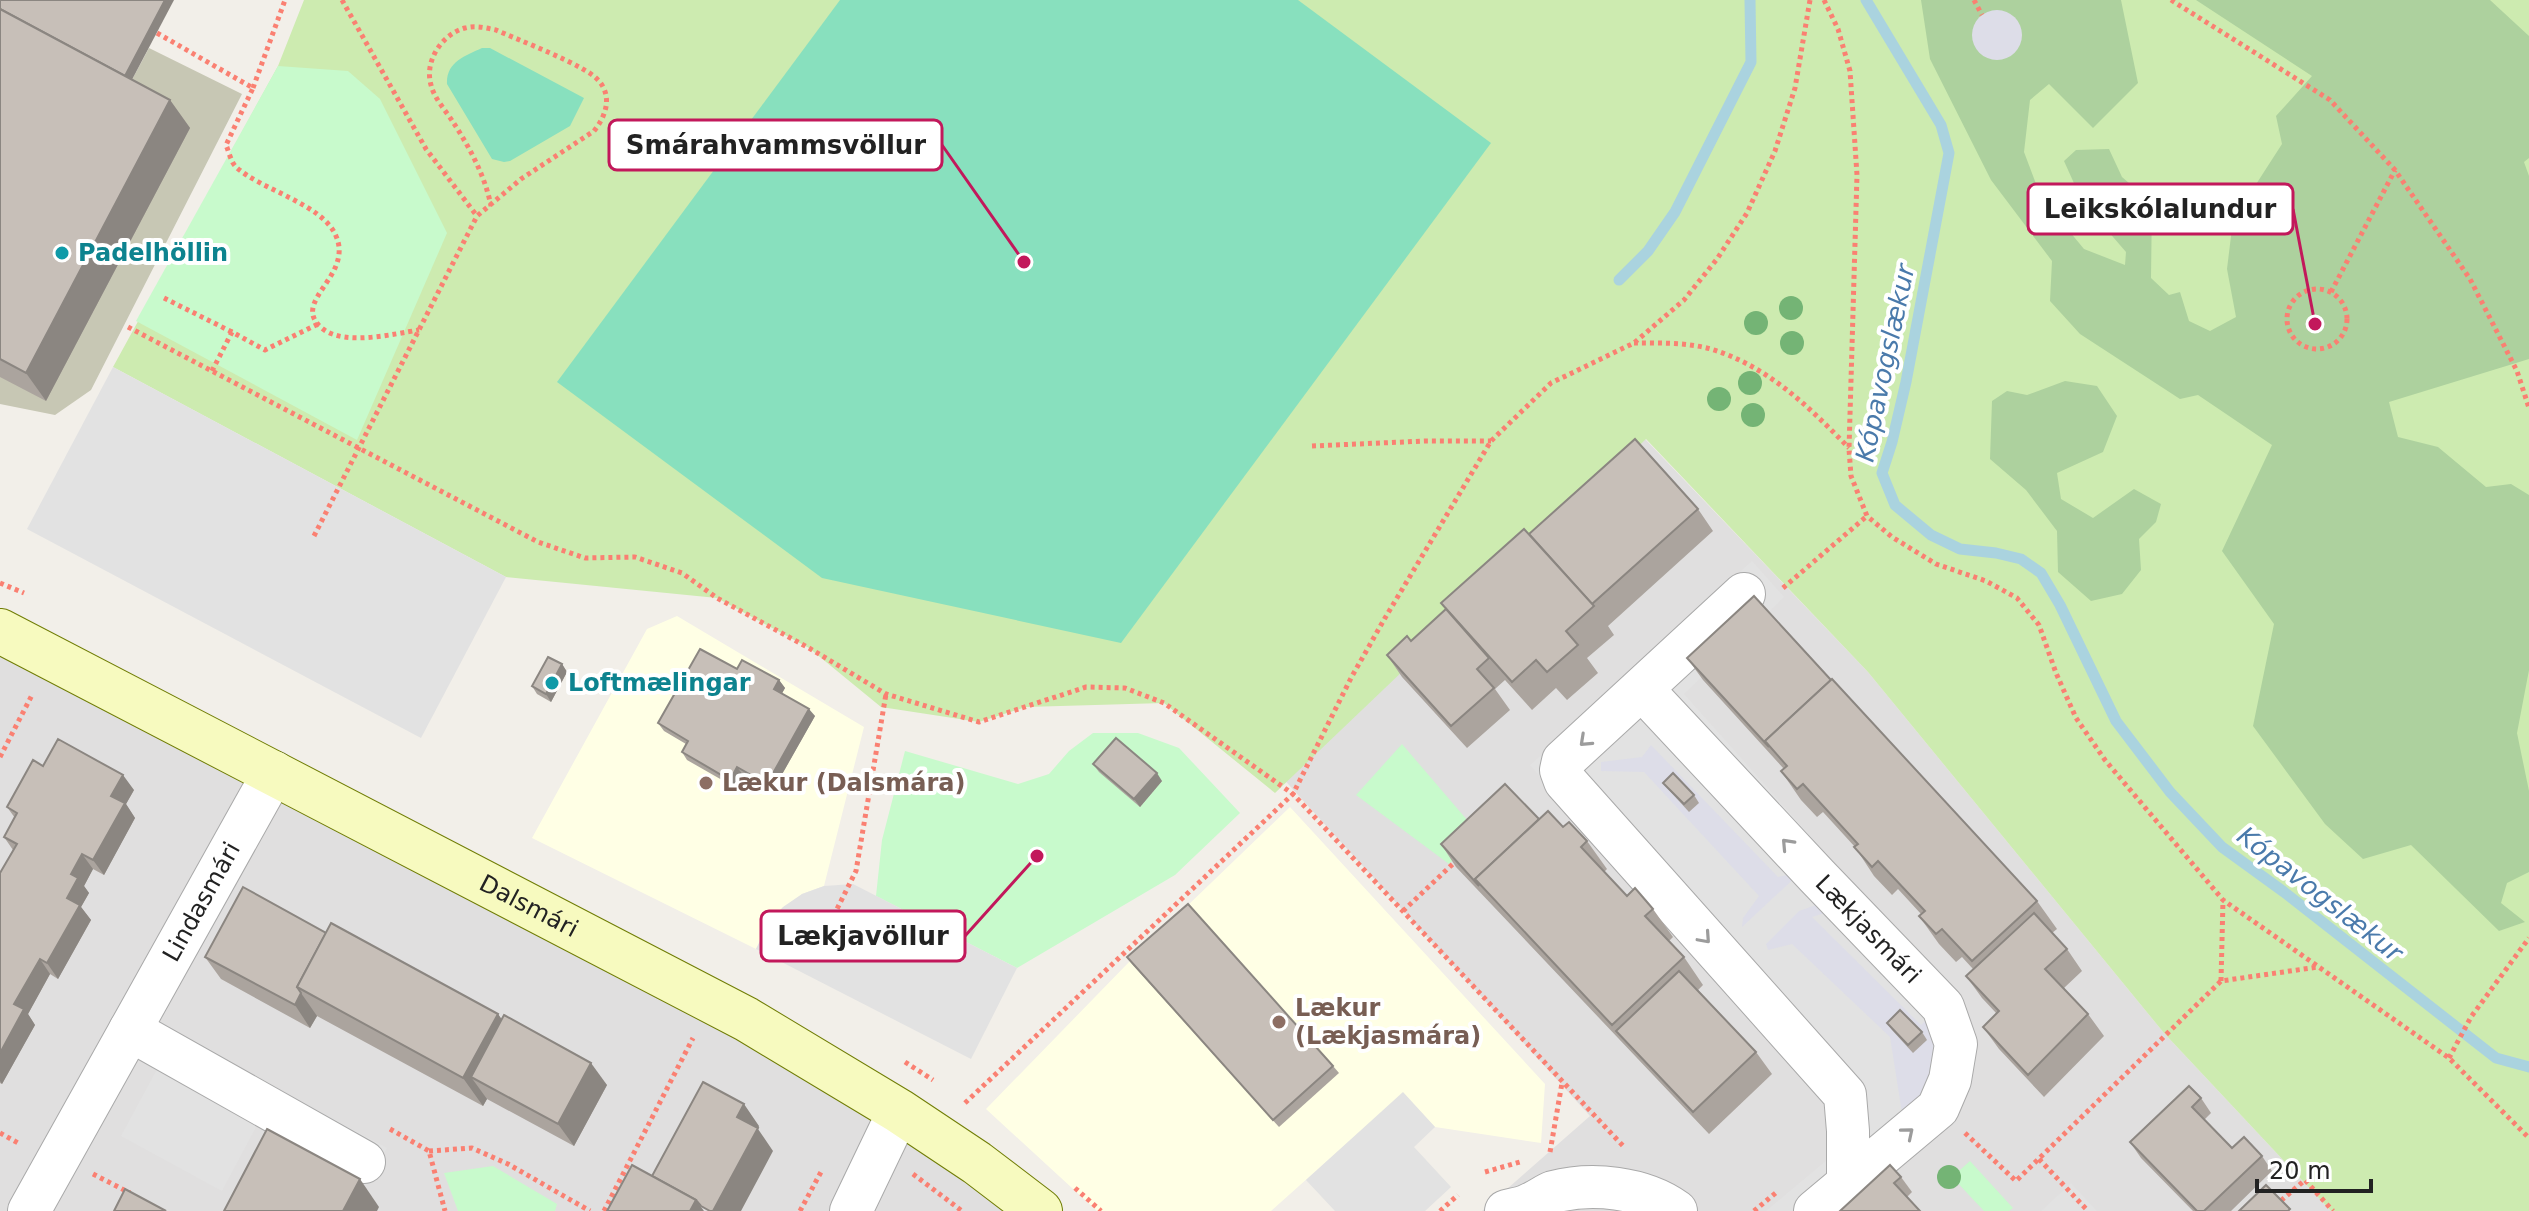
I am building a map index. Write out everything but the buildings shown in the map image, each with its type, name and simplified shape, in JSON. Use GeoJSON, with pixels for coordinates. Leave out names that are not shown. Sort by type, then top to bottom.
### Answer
{"type":"FeatureCollection","features":[{"type":"Feature","properties":{"kind":"street"},"geometry":{"type":"LineString","coordinates":[[1744,594],[1563,761],[1561,770],[1565,781],[1845,1095],[1848,1184]]}},
{"type":"Feature","properties":{"kind":"street","name":"Dalsmári"},"geometry":{"type":"LineString","coordinates":[[0,631],[746,1019],[899,1111],[977,1163],[1040,1211]]}},
{"type":"Feature","properties":{"kind":"street","name":"Lækjasmári"},"geometry":{"type":"LineString","coordinates":[[1642,689],[1943,1007],[1956,1044],[1950,1080],[1938,1108],[1815,1211]]}},
{"type":"Feature","properties":{"kind":"street","name":"Lindasmári"},"geometry":{"type":"LineString","coordinates":[[29,1211],[274,772]]}},
{"type":"Feature","properties":{"kind":"street"},"geometry":{"type":"LineString","coordinates":[[130,1030],[364,1162]]}},
{"type":"Feature","properties":{"kind":"street"},"geometry":{"type":"LineString","coordinates":[[851,1211],[899,1111]]}},
{"type":"Feature","properties":{"kind":"street"},"geometry":{"type":"LineString","coordinates":[[1506,1211],[1527,1206],[1551,1193],[1589,1187],[1634,1192],[1676,1211]]}},
{"type":"Feature","properties":{"kind":"path"},"geometry":{"type":"LineString","coordinates":[[285,0],[253,88],[226,145],[235,166],[325,220],[337,238],[339,261],[335,273],[318,292],[313,305],[318,324],[332,335],[358,337],[419,330]]}},
{"type":"Feature","properties":{"kind":"path"},"geometry":{"type":"LineString","coordinates":[[342,0],[426,149],[477,216]]}},
{"type":"Feature","properties":{"kind":"path"},"geometry":{"type":"LineString","coordinates":[[965,1103],[1293,794],[1351,678],[1491,441],[1551,383],[1634,343],[1684,300],[1717,259],[1747,213],[1775,151],[1795,88],[1810,0]]}},
{"type":"Feature","properties":{"kind":"path"},"geometry":{"type":"LineString","coordinates":[[1824,0],[1838,29],[1850,71],[1857,175],[1849,449],[1851,476],[1867,516],[1892,537],[1936,564],[1986,581],[2017,598],[2039,625],[2076,718],[2105,760],[2223,900],[2449,1058],[2529,1138]]}},
{"type":"Feature","properties":{"kind":"path"},"geometry":{"type":"LineString","coordinates":[[1974,0],[1982,15]]}},
{"type":"Feature","properties":{"kind":"path"},"geometry":{"type":"LineString","coordinates":[[2171,0],[2330,100],[2395,170],[2470,279],[2517,371],[2529,408]]}},
{"type":"Feature","properties":{"kind":"path"},"geometry":{"type":"LineString","coordinates":[[314,536],[477,216],[491,206],[521,179],[594,131],[606,110],[607,97],[591,73],[481,26],[465,28],[439,45],[429,73],[431,87],[465,140],[487,186],[491,206]]}},
{"type":"Feature","properties":{"kind":"path"},"geometry":{"type":"LineString","coordinates":[[157,33],[253,88]]}},
{"type":"Feature","properties":{"kind":"path"},"geometry":{"type":"LineString","coordinates":[[2331,292],[2395,170]]}},
{"type":"Feature","properties":{"kind":"path"},"geometry":{"type":"LineString","coordinates":[[2312,289],[2331,292],[2345,306],[2347,316],[2343,335],[2327,347],[2307,348],[2292,336],[2287,316],[2289,307],[2302,292],[2312,289]]}},
{"type":"Feature","properties":{"kind":"path"},"geometry":{"type":"LineString","coordinates":[[164,298],[265,350],[318,324]]}},
{"type":"Feature","properties":{"kind":"path"},"geometry":{"type":"LineString","coordinates":[[128,327],[538,542],[585,558],[635,557],[682,573],[717,598],[886,694],[979,722],[1086,687],[1125,688],[1164,703],[1293,794],[1633,1157]]}},
{"type":"Feature","properties":{"kind":"path"},"geometry":{"type":"LineString","coordinates":[[212,371],[232,332]]}},
{"type":"Feature","properties":{"kind":"path"},"geometry":{"type":"LineString","coordinates":[[1634,343],[1675,343],[1719,351],[1762,372],[1804,402],[1849,449]]}},
{"type":"Feature","properties":{"kind":"path"},"geometry":{"type":"LineString","coordinates":[[1312,446],[1491,441]]}},
{"type":"Feature","properties":{"kind":"path"},"geometry":{"type":"LineString","coordinates":[[830,923],[856,871],[886,694]]}},
{"type":"Feature","properties":{"kind":"path"},"geometry":{"type":"LineString","coordinates":[[0,757],[32,695]]}},
{"type":"Feature","properties":{"kind":"path"},"geometry":{"type":"LineString","coordinates":[[1403,911],[1458,859]]}},
{"type":"Feature","properties":{"kind":"path"},"geometry":{"type":"LineString","coordinates":[[2221,981],[2223,900]]}},
{"type":"Feature","properties":{"kind":"path"},"geometry":{"type":"LineString","coordinates":[[2449,1058],[2471,1017],[2529,938]]}},
{"type":"Feature","properties":{"kind":"path"},"geometry":{"type":"LineString","coordinates":[[1938,1108],[2016,1181],[2221,981],[2319,967]]}},
{"type":"Feature","properties":{"kind":"path"},"geometry":{"type":"LineString","coordinates":[[604,1211],[693,1038]]}},
{"type":"Feature","properties":{"kind":"path"},"geometry":{"type":"LineString","coordinates":[[1549,1157],[1562,1082]]}},
{"type":"Feature","properties":{"kind":"path"},"geometry":{"type":"LineString","coordinates":[[429,1151],[472,1148],[508,1164],[590,1211]]}},
{"type":"Feature","properties":{"kind":"path"},"geometry":{"type":"LineString","coordinates":[[61,1155],[136,1196]]}},
{"type":"Feature","properties":{"kind":"path"},"geometry":{"type":"LineString","coordinates":[[2039,1159],[2088,1211]]}},
{"type":"Feature","properties":{"kind":"path"},"geometry":{"type":"LineString","coordinates":[[2269,1211],[2305,1180],[2333,1211]]}},
{"type":"Feature","properties":{"kind":"path"},"geometry":{"type":"LineString","coordinates":[[1440,1211],[1458,1195]]}},
{"type":"Feature","properties":{"kind":"shaded area"},"geometry":{"type":"Polygon","coordinates":[[[1997,10],[2014,18],[2022,35],[2014,52],[1997,60],[1980,52],[1972,35],[1980,18],[1997,10]]]}},
{"type":"Feature","properties":{"kind":"shaded area","name":"Padelhöllin"},"geometry":{"type":"Polygon","coordinates":[[[0,27],[125,93],[149,48],[242,94],[91,390],[55,415],[0,404],[0,27]]]}},
{"type":"Feature","properties":{"kind":"shaded area"},"geometry":{"type":"Polygon","coordinates":[[[113,367],[506,577],[421,738],[27,529],[113,367]]]}},
{"type":"Feature","properties":{"kind":"shaded area"},"geometry":{"type":"Polygon","coordinates":[[[1645,439],[1868,672],[2164,1033],[2331,1211],[1482,1211],[1590,1116],[1279,774],[1645,439]]]}},
{"type":"Feature","properties":{"kind":"shaded area"},"geometry":{"type":"Polygon","coordinates":[[[1752,561],[1784,597],[1684,694],[1967,1012],[1976,1064],[1956,1112],[1846,1211],[1766,1211],[1858,1134],[1809,1085],[1530,765],[1639,671],[1691,616],[1752,561]]]}},
{"type":"Feature","properties":{"kind":"shaded area","name":"Lækur (Dalsmára)"},"geometry":{"type":"Polygon","coordinates":[[[677,616],[864,727],[824,886],[802,894],[770,921],[756,949],[532,838],[647,629],[677,616]]]}},
{"type":"Feature","properties":{"kind":"shaded area"},"geometry":{"type":"Polygon","coordinates":[[[0,626],[1047,1211],[0,1211],[0,626]]]}},
{"type":"Feature","properties":{"kind":"shaded area"},"geometry":{"type":"Polygon","coordinates":[[[1651,745],[1778,877],[1801,872],[1742,927],[1743,918],[1759,896],[1644,772],[1601,771],[1601,762],[1642,757],[1651,745]]]}},
{"type":"Feature","properties":{"kind":"shaded area","name":"Lækur (Lækjasmára)"},"geometry":{"type":"Polygon","coordinates":[[[1290,807],[1545,1084],[1541,1143],[1435,1127],[1403,1093],[1271,1211],[1097,1211],[986,1109],[1131,960],[1290,807]]]}},
{"type":"Feature","properties":{"kind":"shaded area"},"geometry":{"type":"Polygon","coordinates":[[[853,884],[1017,968],[971,1059],[756,949],[770,921],[802,894],[824,886],[853,884]]]}},
{"type":"Feature","properties":{"kind":"shaded area"},"geometry":{"type":"Polygon","coordinates":[[[1825,902],[1840,908],[1812,917],[1921,1025],[1937,1009],[1941,1080],[1902,1113],[1890,1037],[1792,944],[1768,950],[1766,944],[1799,911],[1825,902]]]}},
{"type":"Feature","properties":{"kind":"shaded area"},"geometry":{"type":"Polygon","coordinates":[[[176,1034],[387,1148],[373,1175],[262,1116],[222,1191],[121,1136],[176,1034]]]}},
{"type":"Feature","properties":{"kind":"shaded area"},"geometry":{"type":"Polygon","coordinates":[[[1403,1092],[1435,1127],[1414,1147],[1451,1187],[1425,1211],[1335,1211],[1306,1180],[1403,1092]]]}},
{"type":"Feature","properties":{"kind":"shaded area"},"geometry":{"type":"Polygon","coordinates":[[[2071,1183],[2097,1211],[2041,1211],[2071,1183]]]}},
{"type":"Feature","properties":{"kind":"green space"},"geometry":{"type":"Polygon","coordinates":[[[304,0],[2529,0],[2529,1211],[2331,1211],[2164,1033],[1868,672],[1646,439],[1275,793],[1164,703],[1026,707],[979,722],[881,707],[809,648],[717,598],[506,577],[113,367],[278,66],[304,0]]]}},
{"type":"Feature","properties":{"kind":"green space"},"geometry":{"type":"Polygon","coordinates":[[[840,0],[1298,0],[1491,143],[1121,643],[822,578],[557,382],[840,0]]]}},
{"type":"Feature","properties":{"kind":"green space"},"geometry":{"type":"Polygon","coordinates":[[[1921,0],[2121,0],[2138,83],[2093,128],[2049,84],[2030,100],[2024,152],[2041,197],[2084,249],[2125,265],[2126,252],[2082,201],[2064,161],[2076,150],[2109,149],[2122,177],[2152,203],[2151,278],[2169,295],[2180,292],[2189,321],[2210,331],[2236,317],[2227,269],[2233,220],[2282,144],[2276,116],[2312,76],[2196,0],[2490,0],[2529,36],[2529,158],[2524,162],[2529,176],[2529,359],[2389,402],[2398,437],[2438,447],[2486,487],[2511,484],[2529,495],[2529,670],[2517,733],[2529,791],[2529,872],[2507,883],[2501,903],[2525,922],[2499,931],[2411,845],[2363,859],[2325,824],[2253,726],[2274,624],[2222,551],[2272,445],[2198,395],[2180,399],[2080,334],[2050,301],[2052,261],[1991,180],[1930,59],[1921,0]]]}},
{"type":"Feature","properties":{"kind":"green space"},"geometry":{"type":"Polygon","coordinates":[[[482,48],[490,48],[584,98],[570,126],[510,161],[492,159],[447,84],[453,65],[482,48]]]}},
{"type":"Feature","properties":{"kind":"green space"},"geometry":{"type":"Polygon","coordinates":[[[278,66],[348,71],[380,99],[447,233],[357,440],[136,321],[278,66]]]}},
{"type":"Feature","properties":{"kind":"green space"},"geometry":{"type":"Polygon","coordinates":[[[2065,381],[2097,386],[2117,416],[2103,452],[2057,473],[2061,499],[2093,518],[2134,489],[2161,504],[2156,522],[2139,539],[2141,570],[2122,594],[2091,601],[2058,572],[2057,531],[2026,490],[1990,459],[1992,401],[2007,391],[2027,395],[2065,381]]]}},
{"type":"Feature","properties":{"kind":"green space"},"geometry":{"type":"Polygon","coordinates":[[[1093,733],[1138,733],[1179,748],[1240,813],[1175,875],[1017,968],[876,896],[882,840],[905,751],[1018,784],[1049,774],[1069,751],[1093,733]]]}},
{"type":"Feature","properties":{"kind":"green space"},"geometry":{"type":"Polygon","coordinates":[[[1402,744],[1480,835],[1449,864],[1356,795],[1402,744]]]}},
{"type":"Feature","properties":{"kind":"green space"},"geometry":{"type":"Polygon","coordinates":[[[1970,1161],[2013,1208],[2009,1211],[1984,1211],[1952,1177],[1970,1161]]]}},
{"type":"Feature","properties":{"kind":"green space"},"geometry":{"type":"Polygon","coordinates":[[[493,1166],[557,1204],[555,1211],[458,1211],[444,1173],[493,1166]]]}},
{"type":"Feature","properties":{"kind":"waterway"},"geometry":{"type":"LineString","coordinates":[[1619,280],[1648,251],[1675,212],[1751,62],[1750,0]]}},
{"type":"Feature","properties":{"kind":"waterway","name":"Kópavogslækur"},"geometry":{"type":"LineString","coordinates":[[1866,0],[1941,125],[1949,153],[1906,382],[1882,473],[1895,505],[1931,535],[1960,549],[2021,559],[2041,573],[2060,605],[2116,721],[2170,792],[2222,847],[2496,1058],[2529,1067]]}},
{"type":"Feature","properties":{"kind":"place","name":"Padelhöllin"},"geometry":{"type":"Point","coordinates":[62,253]}},
{"type":"Feature","properties":{"kind":"place","name":"Smárahvammsvöllur"},"geometry":{"type":"Point","coordinates":[1024,262]}},
{"type":"Feature","properties":{"kind":"place","name":"Leikskólalundur"},"geometry":{"type":"Point","coordinates":[2315,324]}},
{"type":"Feature","properties":{"kind":"place","name":"Loftmælingar"},"geometry":{"type":"Point","coordinates":[552,683]}},
{"type":"Feature","properties":{"kind":"place","name":"Lækur (Dalsmára)"},"geometry":{"type":"Point","coordinates":[706,783]}},
{"type":"Feature","properties":{"kind":"place","name":"Lækjavöllur"},"geometry":{"type":"Point","coordinates":[1037,856]}},
{"type":"Feature","properties":{"kind":"place","name":"Lækur (Lækjasmára)"},"geometry":{"type":"Point","coordinates":[1279,1022]}}]}
